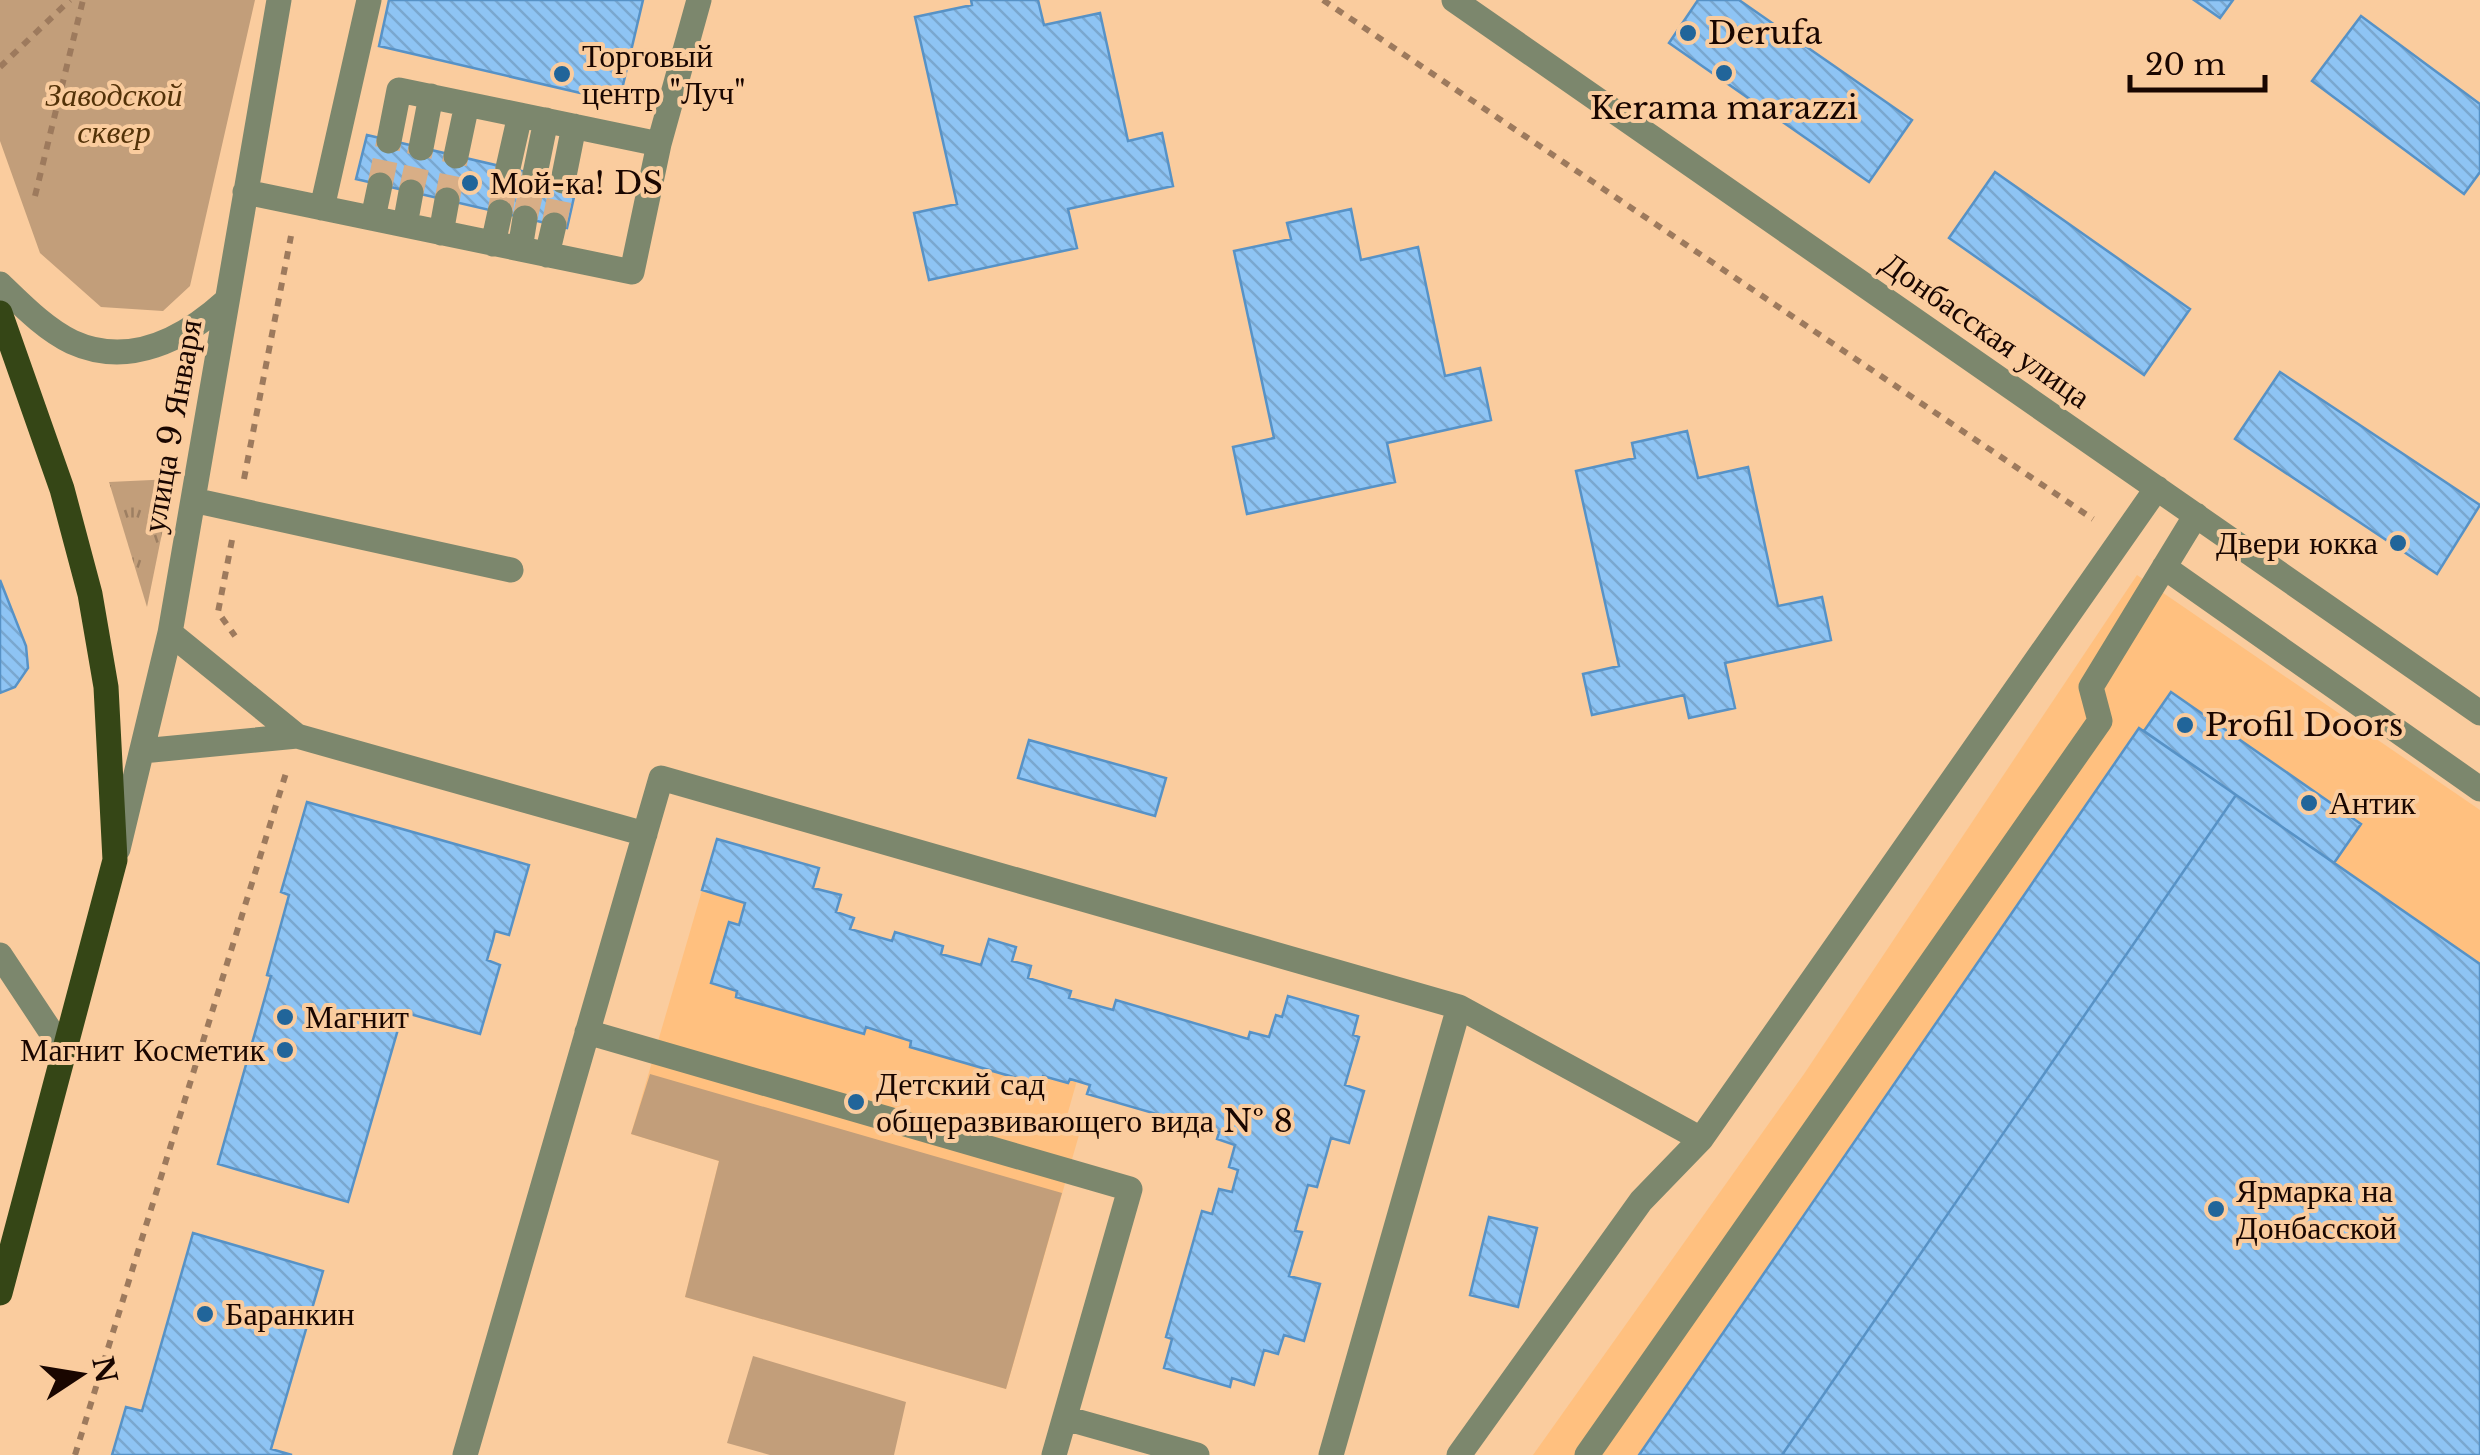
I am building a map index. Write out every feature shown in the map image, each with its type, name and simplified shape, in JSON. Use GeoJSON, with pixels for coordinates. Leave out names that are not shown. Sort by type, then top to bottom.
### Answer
{"type":"FeatureCollection","features":[{"type":"Feature","properties":{"kind":"main road","name":"улица 9 Января"},"geometry":{"type":"LineString","coordinates":[[0,313],[62,490],[90,594],[106,687],[115,860],[0,1293]]}},
{"type":"Feature","properties":{"kind":"street","name":"улица 9 Января"},"geometry":{"type":"LineString","coordinates":[[115,860],[170,633],[279,0]]}},
{"type":"Feature","properties":{"kind":"street"},"geometry":{"type":"LineString","coordinates":[[322,208],[370,0]]}},
{"type":"Feature","properties":{"kind":"street"},"geometry":{"type":"LineString","coordinates":[[245,192],[632,272],[659,144],[700,0]]}},
{"type":"Feature","properties":{"kind":"street","name":"Донбасская улица"},"geometry":{"type":"LineString","coordinates":[[1454,0],[2480,714]]}},
{"type":"Feature","properties":{"kind":"street"},"geometry":{"type":"LineString","coordinates":[[389,141],[400,90],[659,144]]}},
{"type":"Feature","properties":{"kind":"street"},"geometry":{"type":"LineString","coordinates":[[421,148],[431,96]]}},
{"type":"Feature","properties":{"kind":"street"},"geometry":{"type":"LineString","coordinates":[[456,156],[467,104]]}},
{"type":"Feature","properties":{"kind":"street"},"geometry":{"type":"LineString","coordinates":[[508,168],[520,115]]}},
{"type":"Feature","properties":{"kind":"street"},"geometry":{"type":"LineString","coordinates":[[535,174],[546,120]]}},
{"type":"Feature","properties":{"kind":"street"},"geometry":{"type":"LineString","coordinates":[[563,181],[574,126]]}},
{"type":"Feature","properties":{"kind":"street"},"geometry":{"type":"LineString","coordinates":[[374,218],[380,185]]}},
{"type":"Feature","properties":{"kind":"street"},"geometry":{"type":"LineString","coordinates":[[404,225],[411,192]]}},
{"type":"Feature","properties":{"kind":"street"},"geometry":{"type":"LineString","coordinates":[[440,232],[448,200]]}},
{"type":"Feature","properties":{"kind":"street"},"geometry":{"type":"LineString","coordinates":[[493,244],[500,212]]}},
{"type":"Feature","properties":{"kind":"street"},"geometry":{"type":"LineString","coordinates":[[520,249],[525,218]]}},
{"type":"Feature","properties":{"kind":"street"},"geometry":{"type":"LineString","coordinates":[[548,255],[554,225]]}},
{"type":"Feature","properties":{"kind":"street"},"geometry":{"type":"LineString","coordinates":[[0,284],[44,324],[72,342],[99,351],[127,353],[164,344],[201,323],[226,301]]}},
{"type":"Feature","properties":{"kind":"street"},"geometry":{"type":"LineString","coordinates":[[1459,1455],[1641,1201],[1701,1139],[2157,488]]}},
{"type":"Feature","properties":{"kind":"street"},"geometry":{"type":"LineString","coordinates":[[193,500],[512,570]]}},
{"type":"Feature","properties":{"kind":"street"},"geometry":{"type":"LineString","coordinates":[[1587,1455],[2100,721],[2091,687],[2196,515]]}},
{"type":"Feature","properties":{"kind":"street"},"geometry":{"type":"LineString","coordinates":[[2164,568],[2480,789]]}},
{"type":"Feature","properties":{"kind":"street"},"geometry":{"type":"LineString","coordinates":[[170,633],[297,736]]}},
{"type":"Feature","properties":{"kind":"street"},"geometry":{"type":"LineString","coordinates":[[142,751],[297,736],[645,834]]}},
{"type":"Feature","properties":{"kind":"street"},"geometry":{"type":"LineString","coordinates":[[465,1455],[661,778],[1459,1006],[1701,1139]]}},
{"type":"Feature","properties":{"kind":"street"},"geometry":{"type":"LineString","coordinates":[[0,955],[65,1054]]}},
{"type":"Feature","properties":{"kind":"street"},"geometry":{"type":"LineString","coordinates":[[1331,1455],[1459,1006]]}},
{"type":"Feature","properties":{"kind":"street"},"geometry":{"type":"LineString","coordinates":[[587,1032],[1130,1189],[1054,1455]]}},
{"type":"Feature","properties":{"kind":"street"},"geometry":{"type":"LineString","coordinates":[[1064,1418],[1197,1455]]}},
{"type":"Feature","properties":{"kind":"path"},"geometry":{"type":"LineString","coordinates":[[0,67],[70,0]]}},
{"type":"Feature","properties":{"kind":"path"},"geometry":{"type":"LineString","coordinates":[[35,196],[82,0]]}},
{"type":"Feature","properties":{"kind":"path"},"geometry":{"type":"LineString","coordinates":[[1322,0],[2122,538]]}},
{"type":"Feature","properties":{"kind":"shaded area"},"geometry":{"type":"Polygon","coordinates":[[[2137,575],[2480,810],[2480,1455],[1533,1455],[1804,1074],[2137,575]]]}},
{"type":"Feature","properties":{"kind":"shaded area","name":"Детский сад общеразвивающего вида № 8"},"geometry":{"type":"Polygon","coordinates":[[[717,839],[819,868],[813,888],[841,895],[836,912],[854,918],[851,929],[981,965],[989,939],[1016,947],[1013,961],[1031,966],[1028,978],[1071,991],[1070,998],[1098,1006],[1065,1123],[1081,1128],[1006,1389],[685,1297],[719,1161],[631,1134],[717,839]]]}},
{"type":"Feature","properties":{"kind":"green space","name":"Заводской сквер"},"geometry":{"type":"Polygon","coordinates":[[[0,0],[255,0],[190,286],[163,311],[101,307],[40,253],[0,141],[0,0]]]}},
{"type":"Feature","properties":{"kind":"green space"},"geometry":{"type":"Polygon","coordinates":[[[173,479],[147,607],[109,482],[173,479]]]}},
{"type":"Feature","properties":{"kind":"green space"},"geometry":{"type":"Polygon","coordinates":[[[650,1074],[1062,1193],[1006,1389],[685,1297],[719,1161],[631,1134],[650,1074]]]}},
{"type":"Feature","properties":{"kind":"green space"},"geometry":{"type":"Polygon","coordinates":[[[753,1356],[906,1402],[894,1455],[770,1455],[727,1443],[753,1356]]]}},
{"type":"Feature","properties":{"kind":"building","name":"Торговый центр \"Луч\""},"geometry":{"type":"Polygon","coordinates":[[[389,0],[643,0],[619,102],[379,46],[389,0]]]}},
{"type":"Feature","properties":{"kind":"building"},"geometry":{"type":"Polygon","coordinates":[[[971,0],[1038,0],[1044,25],[1100,13],[1128,141],[1162,133],[1173,186],[1068,209],[1077,248],[929,280],[914,213],[957,204],[915,17],[972,5],[971,0]]]}},
{"type":"Feature","properties":{"kind":"building"},"geometry":{"type":"Polygon","coordinates":[[[1698,0],[1739,0],[1912,120],[1869,182],[1669,43],[1698,0]]]}},
{"type":"Feature","properties":{"kind":"building"},"geometry":{"type":"Polygon","coordinates":[[[2194,0],[2233,0],[2220,18],[2194,0]]]}},
{"type":"Feature","properties":{"kind":"building"},"geometry":{"type":"Polygon","coordinates":[[[2361,16],[2480,104],[2480,172],[2464,194],[2312,81],[2361,16]]]}},
{"type":"Feature","properties":{"kind":"building","name":"Мой-ка! DS"},"geometry":{"type":"Polygon","coordinates":[[[367,135],[577,184],[567,228],[356,179],[367,135]]]}},
{"type":"Feature","properties":{"kind":"building"},"geometry":{"type":"Polygon","coordinates":[[[1995,172],[2190,309],[2144,375],[1949,238],[1995,172]]]}},
{"type":"Feature","properties":{"kind":"building"},"geometry":{"type":"Polygon","coordinates":[[[1351,209],[1361,260],[1418,247],[1445,376],[1480,368],[1491,420],[1387,443],[1395,482],[1247,514],[1233,447],[1274,438],[1234,251],[1291,239],[1287,223],[1351,209]]]}},
{"type":"Feature","properties":{"kind":"building"},"geometry":{"type":"Polygon","coordinates":[[[2280,372],[2480,505],[2437,574],[2235,439],[2280,372]]]}},
{"type":"Feature","properties":{"kind":"building"},"geometry":{"type":"Polygon","coordinates":[[[1687,431],[1698,478],[1748,467],[1778,606],[1822,597],[1831,640],[1725,663],[1735,708],[1689,718],[1684,695],[1592,715],[1583,674],[1619,666],[1576,471],[1635,458],[1632,443],[1687,431]]]}},
{"type":"Feature","properties":{"kind":"building"},"geometry":{"type":"Polygon","coordinates":[[[0,580],[26,646],[28,668],[15,687],[0,693],[0,580]]]}},
{"type":"Feature","properties":{"kind":"building"},"geometry":{"type":"Polygon","coordinates":[[[2171,692],[2361,824],[2334,863],[2144,731],[2171,692]]]}},
{"type":"Feature","properties":{"kind":"building"},"geometry":{"type":"Polygon","coordinates":[[[2139,728],[2236,795],[1782,1455],[1639,1455],[2139,728]]]}},
{"type":"Feature","properties":{"kind":"building"},"geometry":{"type":"Polygon","coordinates":[[[1029,740],[1166,778],[1155,816],[1018,778],[1029,740]]]}},
{"type":"Feature","properties":{"kind":"building","name":"Ярмарка на Донбасской"},"geometry":{"type":"Polygon","coordinates":[[[2236,795],[2480,964],[2480,1455],[1782,1455],[2236,795]]]}},
{"type":"Feature","properties":{"kind":"building"},"geometry":{"type":"Polygon","coordinates":[[[307,802],[529,865],[509,935],[495,931],[487,960],[500,965],[480,1034],[403,1012],[348,1202],[218,1164],[271,976],[267,975],[289,895],[281,892],[307,802]]]}},
{"type":"Feature","properties":{"kind":"building"},"geometry":{"type":"Polygon","coordinates":[[[717,839],[819,868],[813,888],[841,895],[836,912],[854,918],[850,929],[892,941],[895,932],[943,946],[941,954],[981,965],[989,939],[1016,947],[1012,961],[1031,966],[1028,978],[1071,991],[1069,998],[1113,1010],[1116,1000],[1248,1039],[1250,1032],[1269,1037],[1276,1015],[1282,1017],[1288,996],[1358,1016],[1353,1035],[1359,1037],[1345,1085],[1364,1091],[1349,1143],[1331,1138],[1317,1187],[1308,1185],[1295,1231],[1302,1232],[1289,1276],[1320,1284],[1304,1341],[1284,1335],[1278,1354],[1264,1350],[1254,1385],[1232,1378],[1230,1387],[1164,1368],[1172,1339],[1166,1337],[1202,1211],[1212,1214],[1219,1189],[1232,1192],[1238,1170],[1229,1167],[1235,1145],[1217,1139],[1219,1132],[1087,1094],[1090,1085],[1077,1081],[1070,1079],[1068,1083],[1043,1076],[1041,1085],[910,1047],[911,1041],[866,1027],[864,1034],[736,997],[737,991],[711,983],[729,922],[739,925],[745,903],[702,890],[717,839]]]}},
{"type":"Feature","properties":{"kind":"building"},"geometry":{"type":"Polygon","coordinates":[[[1489,1217],[1537,1228],[1518,1307],[1470,1295],[1489,1217]]]}},
{"type":"Feature","properties":{"kind":"building"},"geometry":{"type":"Polygon","coordinates":[[[193,1233],[323,1271],[271,1449],[292,1455],[112,1455],[126,1407],[142,1411],[193,1233]]]}},
{"type":"Feature","properties":{"kind":"tunnel"},"geometry":{"type":"LineString","coordinates":[[380,185],[389,141]]}},
{"type":"Feature","properties":{"kind":"tunnel"},"geometry":{"type":"LineString","coordinates":[[411,192],[421,148]]}},
{"type":"Feature","properties":{"kind":"tunnel"},"geometry":{"type":"LineString","coordinates":[[447,200],[456,156]]}},
{"type":"Feature","properties":{"kind":"tunnel"},"geometry":{"type":"LineString","coordinates":[[500,212],[508,168]]}},
{"type":"Feature","properties":{"kind":"tunnel"},"geometry":{"type":"LineString","coordinates":[[525,218],[535,174]]}},
{"type":"Feature","properties":{"kind":"tunnel"},"geometry":{"type":"LineString","coordinates":[[554,225],[563,181]]}},
{"type":"Feature","properties":{"kind":"place","name":"Derufa"},"geometry":{"type":"Point","coordinates":[1688,33]}},
{"type":"Feature","properties":{"kind":"place","name":"Kerama marazzi"},"geometry":{"type":"Point","coordinates":[1724,73]}},
{"type":"Feature","properties":{"kind":"place","name":"Торговый центр \"Луч\""},"geometry":{"type":"Point","coordinates":[562,74]}},
{"type":"Feature","properties":{"kind":"place","name":"Мой-ка! DS"},"geometry":{"type":"Point","coordinates":[470,183]}},
{"type":"Feature","properties":{"kind":"place","name":"Двери юкка"},"geometry":{"type":"Point","coordinates":[2398,543]}},
{"type":"Feature","properties":{"kind":"place","name":"Profil Doors"},"geometry":{"type":"Point","coordinates":[2185,725]}},
{"type":"Feature","properties":{"kind":"place","name":"Антик"},"geometry":{"type":"Point","coordinates":[2309,803]}},
{"type":"Feature","properties":{"kind":"place","name":"Магнит"},"geometry":{"type":"Point","coordinates":[285,1017]}},
{"type":"Feature","properties":{"kind":"place","name":"Магнит Косметик"},"geometry":{"type":"Point","coordinates":[285,1050]}},
{"type":"Feature","properties":{"kind":"place","name":"Детский сад общеразвивающего вида № 8"},"geometry":{"type":"Point","coordinates":[856,1102]}},
{"type":"Feature","properties":{"kind":"place","name":"Ярмарка на Донбасской"},"geometry":{"type":"Point","coordinates":[2216,1209]}},
{"type":"Feature","properties":{"kind":"place","name":"Баранкин"},"geometry":{"type":"Point","coordinates":[205,1314]}}]}
